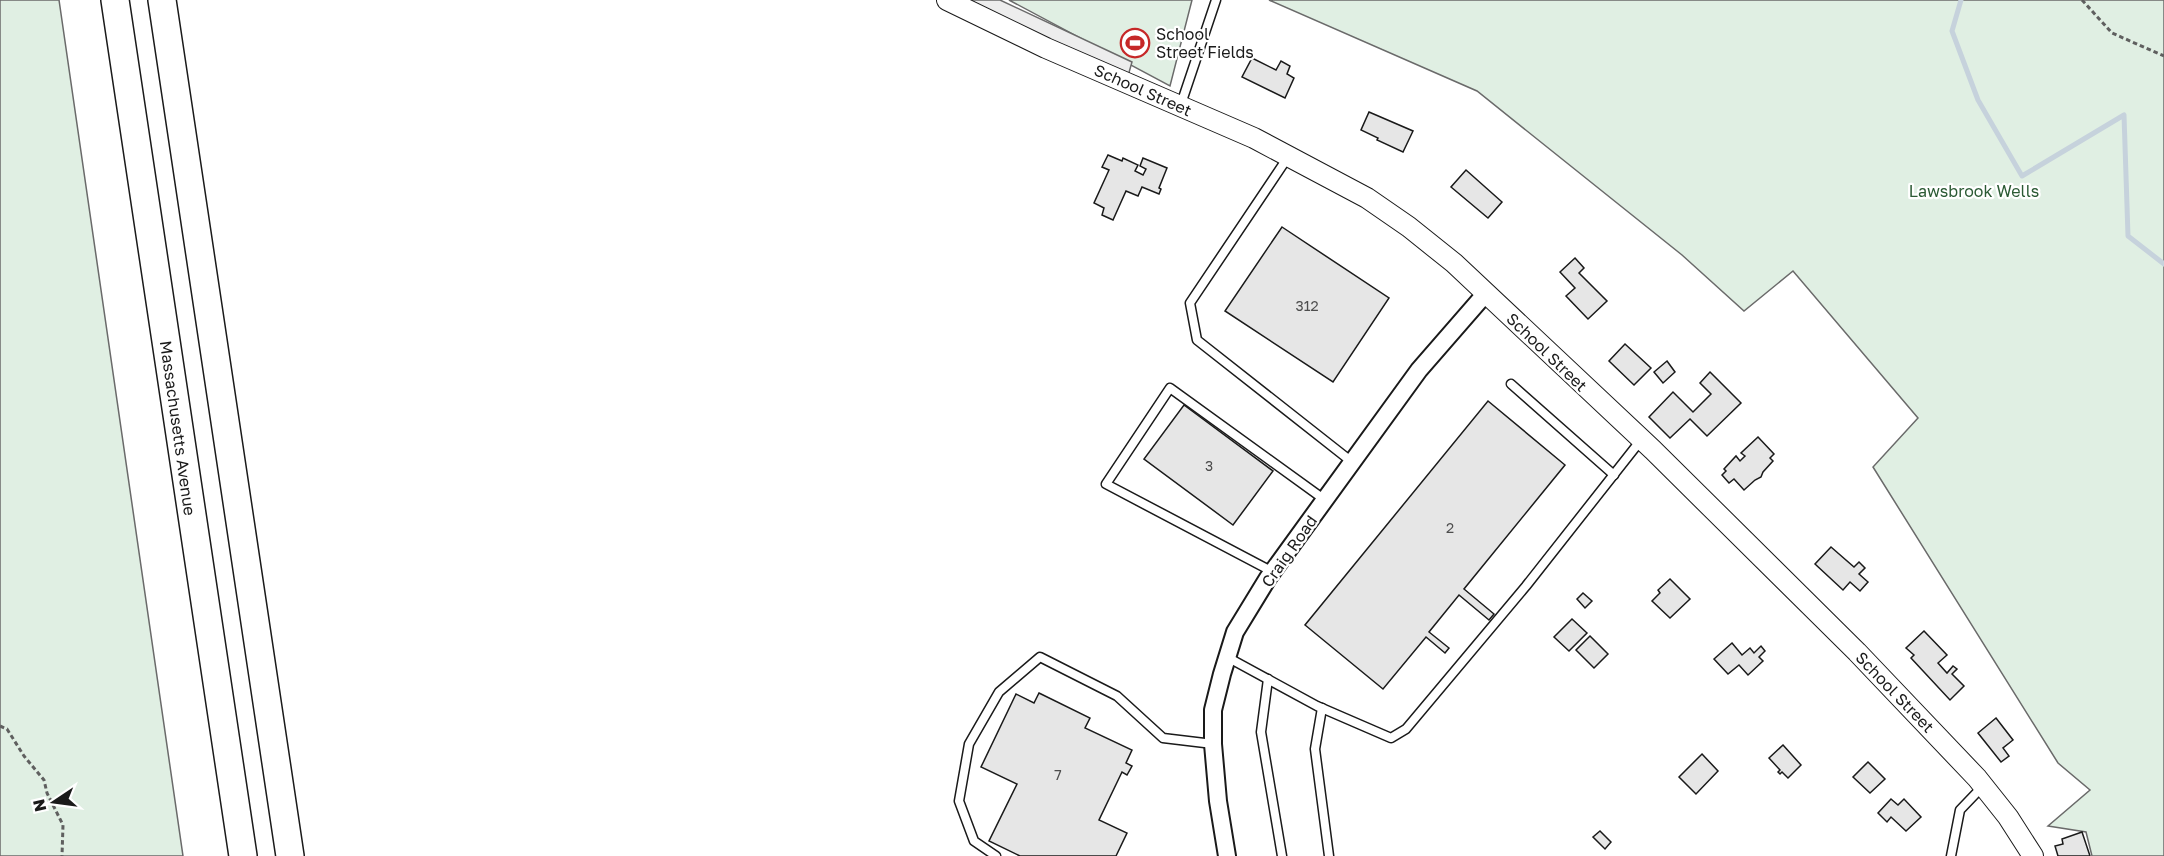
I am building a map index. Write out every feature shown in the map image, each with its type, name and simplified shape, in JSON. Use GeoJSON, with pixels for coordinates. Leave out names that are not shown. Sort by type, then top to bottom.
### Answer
{"type":"FeatureCollection","features":[{"type":"Feature","properties":{"kind":"highway","name":"Massachusetts Avenue"},"geometry":{"type":"LineString","coordinates":[[115,0],[243,856]]}},
{"type":"Feature","properties":{"kind":"highway"},"geometry":{"type":"LineString","coordinates":[[162,0],[290,856]]}},
{"type":"Feature","properties":{"kind":"street","name":"School Street"},"geometry":{"type":"LineString","coordinates":[[948,0],[1046,48],[1254,138],[1366,198],[1409,227],[1454,263],[1641,440],[1857,652],[1983,785],[2008,817],[2033,856]]}},
{"type":"Feature","properties":{"kind":"street","name":"Craig Road"},"geometry":{"type":"LineString","coordinates":[[1227,856],[1218,801],[1213,744],[1213,710],[1235,632],[1273,572],[1419,370],[1486,293]]}},
{"type":"Feature","properties":{"kind":"lane"},"geometry":{"type":"LineString","coordinates":[[1180,107],[1216,0]]}},
{"type":"Feature","properties":{"kind":"lane"},"geometry":{"type":"LineString","coordinates":[[1289,156],[1190,303],[1197,340],[1352,462]]}},
{"type":"Feature","properties":{"kind":"lane"},"geometry":{"type":"LineString","coordinates":[[1511,384],[1614,475]]}},
{"type":"Feature","properties":{"kind":"lane"},"geometry":{"type":"LineString","coordinates":[[1273,572],[1106,484],[1170,388],[1325,500]]}},
{"type":"Feature","properties":{"kind":"lane"},"geometry":{"type":"LineString","coordinates":[[1227,657],[1322,708],[1391,738],[1406,729],[1526,586],[1641,440]]}},
{"type":"Feature","properties":{"kind":"lane"},"geometry":{"type":"LineString","coordinates":[[996,856],[974,841],[959,801],[969,744],[999,692],[1040,657],[1117,696],[1163,738],[1213,744]]}},
{"type":"Feature","properties":{"kind":"lane"},"geometry":{"type":"LineString","coordinates":[[1269,679],[1261,732],[1282,856]]}},
{"type":"Feature","properties":{"kind":"lane"},"geometry":{"type":"LineString","coordinates":[[1322,708],[1315,749],[1329,856]]}},
{"type":"Feature","properties":{"kind":"lane"},"geometry":{"type":"LineString","coordinates":[[1951,856],[1960,810],[1983,785]]}},
{"type":"Feature","properties":{"kind":"path"},"geometry":{"type":"LineString","coordinates":[[2082,0],[2112,33],[2164,56]]}},
{"type":"Feature","properties":{"kind":"path"},"geometry":{"type":"LineString","coordinates":[[0,726],[7,729],[24,756],[44,780],[47,793],[63,825],[62,856]]}},
{"type":"Feature","properties":{"kind":"green space"},"geometry":{"type":"Polygon","coordinates":[[[0,0],[59,0],[183,856],[0,856],[0,0]]]}},
{"type":"Feature","properties":{"kind":"green space","name":"School Street Fields"},"geometry":{"type":"Polygon","coordinates":[[[1009,0],[1192,0],[1170,86],[1009,0]]]}},
{"type":"Feature","properties":{"kind":"green space","name":"Lawsbrook Wells"},"geometry":{"type":"Polygon","coordinates":[[[1269,0],[2164,0],[2164,856],[2092,856],[2086,832],[2048,826],[2090,790],[2058,763],[1873,467],[1918,418],[1793,271],[1744,311],[1682,255],[1477,91],[1269,0]]]}},
{"type":"Feature","properties":{"kind":"shaded area"},"geometry":{"type":"Polygon","coordinates":[[[964,0],[1000,0],[1132,62],[1128,76],[964,0]]]}},
{"type":"Feature","properties":{"kind":"building"},"geometry":{"type":"Polygon","coordinates":[[[1252,58],[1276,70],[1281,61],[1290,66],[1287,74],[1294,78],[1285,98],[1242,77],[1252,58]]]}},
{"type":"Feature","properties":{"kind":"building"},"geometry":{"type":"Polygon","coordinates":[[[1369,112],[1413,131],[1403,152],[1361,130],[1369,112]]]}},
{"type":"Feature","properties":{"kind":"building"},"geometry":{"type":"Polygon","coordinates":[[[1108,155],[1122,161],[1123,158],[1138,165],[1135,171],[1143,175],[1146,169],[1140,166],[1143,158],[1167,168],[1159,194],[1142,187],[1138,196],[1126,191],[1113,220],[1102,215],[1104,208],[1094,203],[1109,170],[1102,167],[1108,155]]]}},
{"type":"Feature","properties":{"kind":"building"},"geometry":{"type":"Polygon","coordinates":[[[1466,170],[1502,202],[1488,218],[1451,187],[1466,170]]]}},
{"type":"Feature","properties":{"kind":"building"},"geometry":{"type":"Polygon","coordinates":[[[1282,227],[1389,298],[1333,382],[1225,311],[1282,227]]]}},
{"type":"Feature","properties":{"kind":"building"},"geometry":{"type":"Polygon","coordinates":[[[1575,258],[1584,268],[1579,273],[1607,301],[1588,319],[1566,296],[1575,288],[1560,272],[1575,258]]]}},
{"type":"Feature","properties":{"kind":"building"},"geometry":{"type":"Polygon","coordinates":[[[1625,344],[1651,368],[1634,385],[1609,361],[1625,344]]]}},
{"type":"Feature","properties":{"kind":"building"},"geometry":{"type":"Polygon","coordinates":[[[1667,361],[1675,372],[1663,383],[1654,372],[1667,361]]]}},
{"type":"Feature","properties":{"kind":"building"},"geometry":{"type":"Polygon","coordinates":[[[1710,372],[1741,403],[1707,436],[1690,419],[1670,438],[1649,417],[1673,392],[1693,412],[1711,394],[1700,383],[1710,372]]]}},
{"type":"Feature","properties":{"kind":"building"},"geometry":{"type":"Polygon","coordinates":[[[1488,401],[1565,465],[1464,589],[1494,614],[1489,620],[1459,595],[1429,632],[1449,648],[1445,653],[1426,637],[1383,689],[1305,625],[1488,401]]]}},
{"type":"Feature","properties":{"kind":"building"},"geometry":{"type":"Polygon","coordinates":[[[1184,405],[1273,471],[1233,525],[1144,459],[1184,405]]]}},
{"type":"Feature","properties":{"kind":"building"},"geometry":{"type":"Polygon","coordinates":[[[1758,437],[1774,454],[1770,458],[1773,461],[1761,477],[1744,490],[1734,479],[1729,483],[1722,475],[1726,471],[1724,469],[1736,456],[1740,461],[1745,456],[1741,453],[1758,437]]]}},
{"type":"Feature","properties":{"kind":"building"},"geometry":{"type":"Polygon","coordinates":[[[1831,547],[1854,567],[1859,562],[1865,568],[1859,574],[1868,582],[1860,591],[1850,582],[1843,590],[1815,564],[1831,547]]]}},
{"type":"Feature","properties":{"kind":"building"},"geometry":{"type":"Polygon","coordinates":[[[1670,579],[1690,599],[1670,618],[1652,601],[1660,593],[1658,590],[1670,579]]]}},
{"type":"Feature","properties":{"kind":"building"},"geometry":{"type":"Polygon","coordinates":[[[1583,593],[1592,601],[1585,608],[1577,599],[1583,593]]]}},
{"type":"Feature","properties":{"kind":"building"},"geometry":{"type":"Polygon","coordinates":[[[1572,619],[1587,633],[1569,651],[1554,637],[1572,619]]]}},
{"type":"Feature","properties":{"kind":"building"},"geometry":{"type":"Polygon","coordinates":[[[1924,631],[1947,655],[1938,663],[1947,673],[1953,666],[1957,669],[1952,674],[1964,686],[1950,700],[1911,658],[1914,655],[1906,648],[1924,631]]]}},
{"type":"Feature","properties":{"kind":"building"},"geometry":{"type":"Polygon","coordinates":[[[1590,636],[1608,654],[1594,668],[1576,650],[1590,636]]]}},
{"type":"Feature","properties":{"kind":"building"},"geometry":{"type":"Polygon","coordinates":[[[1732,643],[1742,655],[1750,648],[1754,653],[1761,646],[1765,651],[1759,657],[1763,661],[1748,675],[1739,665],[1728,674],[1714,659],[1732,643]]]}},
{"type":"Feature","properties":{"kind":"building"},"geometry":{"type":"Polygon","coordinates":[[[1039,693],[1090,718],[1085,728],[1132,750],[1126,763],[1132,766],[1127,775],[1122,772],[1099,820],[1127,833],[1116,856],[1020,856],[989,841],[1017,784],[981,767],[1016,694],[1034,703],[1039,693]]]}},
{"type":"Feature","properties":{"kind":"building"},"geometry":{"type":"Polygon","coordinates":[[[1996,718],[2013,740],[2003,748],[2009,756],[2001,762],[1978,733],[1996,718]]]}},
{"type":"Feature","properties":{"kind":"building"},"geometry":{"type":"Polygon","coordinates":[[[1783,745],[1801,765],[1788,778],[1782,772],[1780,774],[1778,772],[1780,770],[1769,758],[1783,745]]]}},
{"type":"Feature","properties":{"kind":"building"},"geometry":{"type":"Polygon","coordinates":[[[1702,754],[1718,771],[1696,794],[1679,777],[1702,754]]]}},
{"type":"Feature","properties":{"kind":"building"},"geometry":{"type":"Polygon","coordinates":[[[1868,762],[1885,779],[1870,793],[1853,777],[1868,762]]]}},
{"type":"Feature","properties":{"kind":"building"},"geometry":{"type":"Polygon","coordinates":[[[1891,799],[1898,805],[1904,799],[1921,817],[1906,831],[1891,817],[1887,822],[1878,813],[1891,799]]]}},
{"type":"Feature","properties":{"kind":"building"},"geometry":{"type":"Polygon","coordinates":[[[1600,831],[1611,842],[1605,849],[1593,837],[1600,831]]]}},
{"type":"Feature","properties":{"kind":"building"},"geometry":{"type":"Polygon","coordinates":[[[2082,832],[2090,856],[2058,856],[2055,846],[2063,844],[2062,839],[2082,832]]]}},
{"type":"Feature","properties":{"kind":"waterway"},"geometry":{"type":"LineString","coordinates":[[1961,0],[1952,31],[1978,100],[2022,176],[2124,115],[2128,236],[2164,264]]}},
{"type":"Feature","properties":{"kind":"place","name":"School Street Fields"},"geometry":{"type":"Point","coordinates":[1135,43]}}]}
